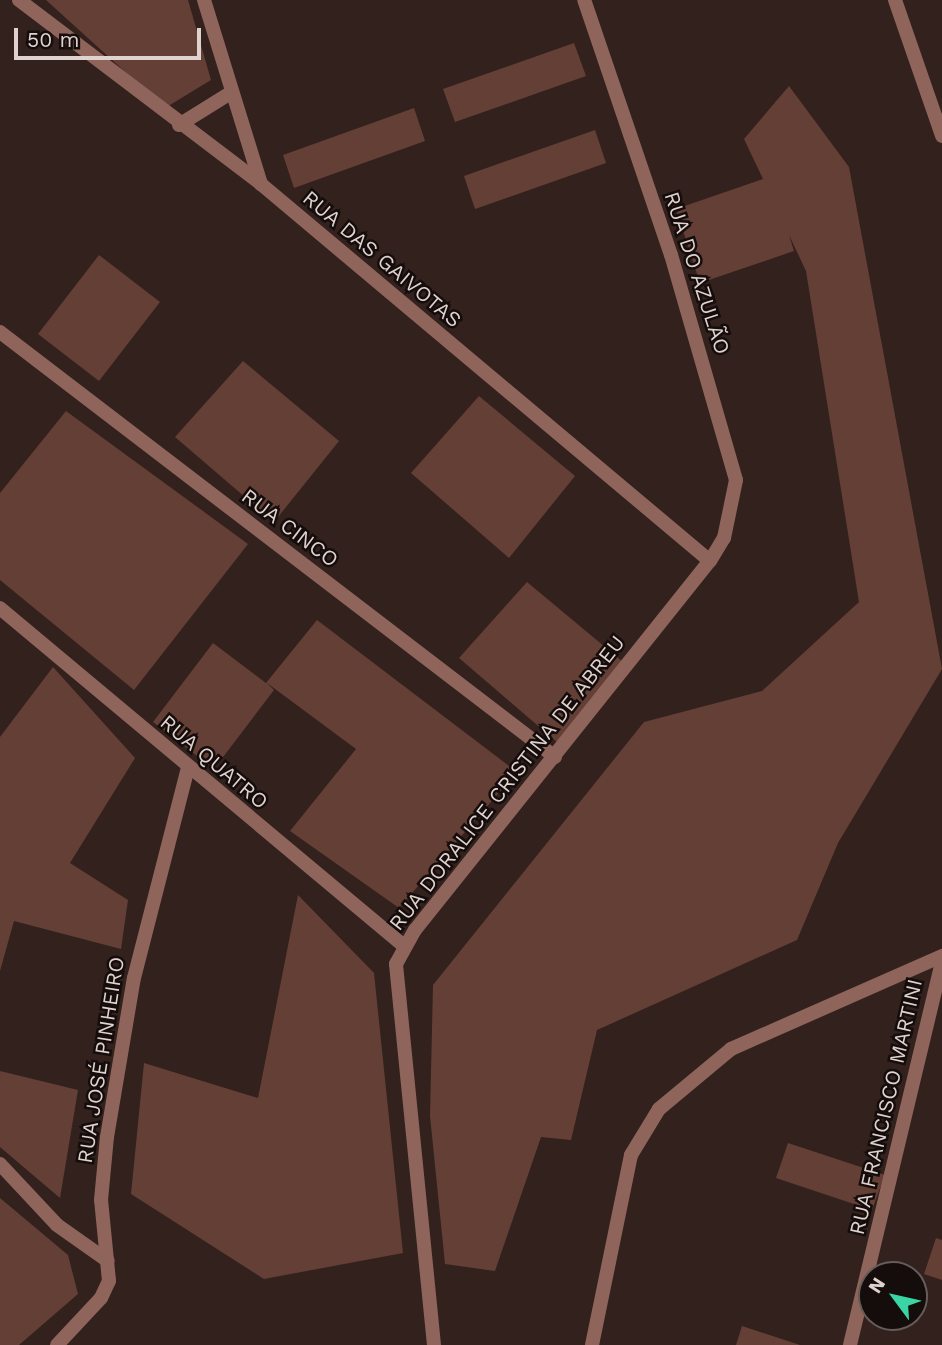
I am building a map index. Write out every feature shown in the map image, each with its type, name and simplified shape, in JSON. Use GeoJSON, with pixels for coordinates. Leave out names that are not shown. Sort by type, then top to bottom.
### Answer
{"type":"FeatureCollection","features":[{"type":"Feature","properties":{"kind":"street","name":"RUA DAS GAIVOTAS"},"geometry":{"type":"LineString","coordinates":[[19,0],[179,125],[261,184],[710,561]]}},
{"type":"Feature","properties":{"kind":"street"},"geometry":{"type":"LineString","coordinates":[[204,0],[261,184]]}},
{"type":"Feature","properties":{"kind":"street","name":"RUA DO AZULÃO"},"geometry":{"type":"LineString","coordinates":[[584,0],[729,441],[733,510],[710,561]]}},
{"type":"Feature","properties":{"kind":"street"},"geometry":{"type":"LineString","coordinates":[[895,0],[942,136]]}},
{"type":"Feature","properties":{"kind":"street"},"geometry":{"type":"LineString","coordinates":[[179,125],[232,92]]}},
{"type":"Feature","properties":{"kind":"street","name":"RUA CINCO"},"geometry":{"type":"LineString","coordinates":[[0,332],[555,757]]}},
{"type":"Feature","properties":{"kind":"street","name":"RUA DORALICE CRISTINA DE ABREU"},"geometry":{"type":"LineString","coordinates":[[434,1345],[396,982],[404,946],[710,561]]}},
{"type":"Feature","properties":{"kind":"street","name":"RUA QUATRO"},"geometry":{"type":"LineString","coordinates":[[0,608],[404,946]]}},
{"type":"Feature","properties":{"kind":"street","name":"RUA JOSÉ PINHEIRO"},"geometry":{"type":"LineString","coordinates":[[57,1345],[101,1298],[108,1261],[101,1200],[110,1124],[134,978],[188,768]]}},
{"type":"Feature","properties":{"kind":"street"},"geometry":{"type":"LineString","coordinates":[[592,1345],[631,1155],[659,1109],[731,1049],[942,958]]}},
{"type":"Feature","properties":{"kind":"street","name":"RUA FRANCISCO MARTINI"},"geometry":{"type":"LineString","coordinates":[[850,1345],[942,958]]}},
{"type":"Feature","properties":{"kind":"street"},"geometry":{"type":"LineString","coordinates":[[0,1164],[57,1225],[108,1261]]}},
{"type":"Feature","properties":{"kind":"shaded area"},"geometry":{"type":"Polygon","coordinates":[[[46,0],[188,0],[211,80],[165,108],[46,0]]]}},
{"type":"Feature","properties":{"kind":"shaded area"},"geometry":{"type":"Polygon","coordinates":[[[574,43],[586,76],[455,122],[443,89],[574,43]]]}},
{"type":"Feature","properties":{"kind":"shaded area"},"geometry":{"type":"Polygon","coordinates":[[[789,86],[849,167],[942,669],[838,843],[797,940],[597,1030],[571,1140],[541,1137],[495,1271],[445,1264],[430,1116],[433,985],[644,722],[762,691],[859,602],[806,271],[789,235],[794,251],[700,283],[676,209],[763,179],[744,139],[789,86]]]}},
{"type":"Feature","properties":{"kind":"shaded area"},"geometry":{"type":"Polygon","coordinates":[[[414,108],[425,141],[294,188],[283,155],[414,108]]]}},
{"type":"Feature","properties":{"kind":"shaded area"},"geometry":{"type":"Polygon","coordinates":[[[595,130],[606,163],[475,209],[464,176],[595,130]]]}},
{"type":"Feature","properties":{"kind":"shaded area"},"geometry":{"type":"Polygon","coordinates":[[[99,255],[160,302],[99,381],[38,334],[99,255]]]}},
{"type":"Feature","properties":{"kind":"shaded area"},"geometry":{"type":"Polygon","coordinates":[[[243,361],[339,441],[274,522],[175,437],[243,361]]]}},
{"type":"Feature","properties":{"kind":"shaded area"},"geometry":{"type":"Polygon","coordinates":[[[479,396],[575,476],[509,558],[411,473],[479,396]]]}},
{"type":"Feature","properties":{"kind":"shaded area"},"geometry":{"type":"Polygon","coordinates":[[[66,411],[248,544],[134,690],[0,580],[0,493],[66,411]]]}},
{"type":"Feature","properties":{"kind":"shaded area"},"geometry":{"type":"Polygon","coordinates":[[[527,582],[623,662],[558,743],[459,658],[527,582]]]}},
{"type":"Feature","properties":{"kind":"shaded area"},"geometry":{"type":"Polygon","coordinates":[[[317,620],[517,772],[399,908],[290,831],[356,749],[267,683],[274,690],[214,769],[153,722],[213,643],[266,683],[317,620]]]}},
{"type":"Feature","properties":{"kind":"shaded area"},"geometry":{"type":"Polygon","coordinates":[[[53,667],[135,758],[70,863],[128,900],[121,949],[14,921],[0,971],[0,737],[53,667]]]}},
{"type":"Feature","properties":{"kind":"shaded area"},"geometry":{"type":"Polygon","coordinates":[[[298,895],[374,973],[403,1253],[264,1279],[131,1194],[144,1063],[258,1098],[298,895]]]}},
{"type":"Feature","properties":{"kind":"shaded area"},"geometry":{"type":"Polygon","coordinates":[[[0,1071],[78,1090],[60,1198],[0,1147],[0,1071]]]}},
{"type":"Feature","properties":{"kind":"shaded area"},"geometry":{"type":"Polygon","coordinates":[[[788,1143],[885,1175],[872,1210],[776,1178],[788,1143]]]}},
{"type":"Feature","properties":{"kind":"shaded area"},"geometry":{"type":"Polygon","coordinates":[[[0,1198],[68,1255],[78,1294],[19,1345],[0,1345],[0,1198]]]}},
{"type":"Feature","properties":{"kind":"shaded area"},"geometry":{"type":"Polygon","coordinates":[[[936,1238],[942,1240],[942,1280],[928,1275],[928,1262],[936,1238]]]}},
{"type":"Feature","properties":{"kind":"shaded area"},"geometry":{"type":"Polygon","coordinates":[[[742,1326],[800,1345],[736,1345],[742,1326]]]}}]}
